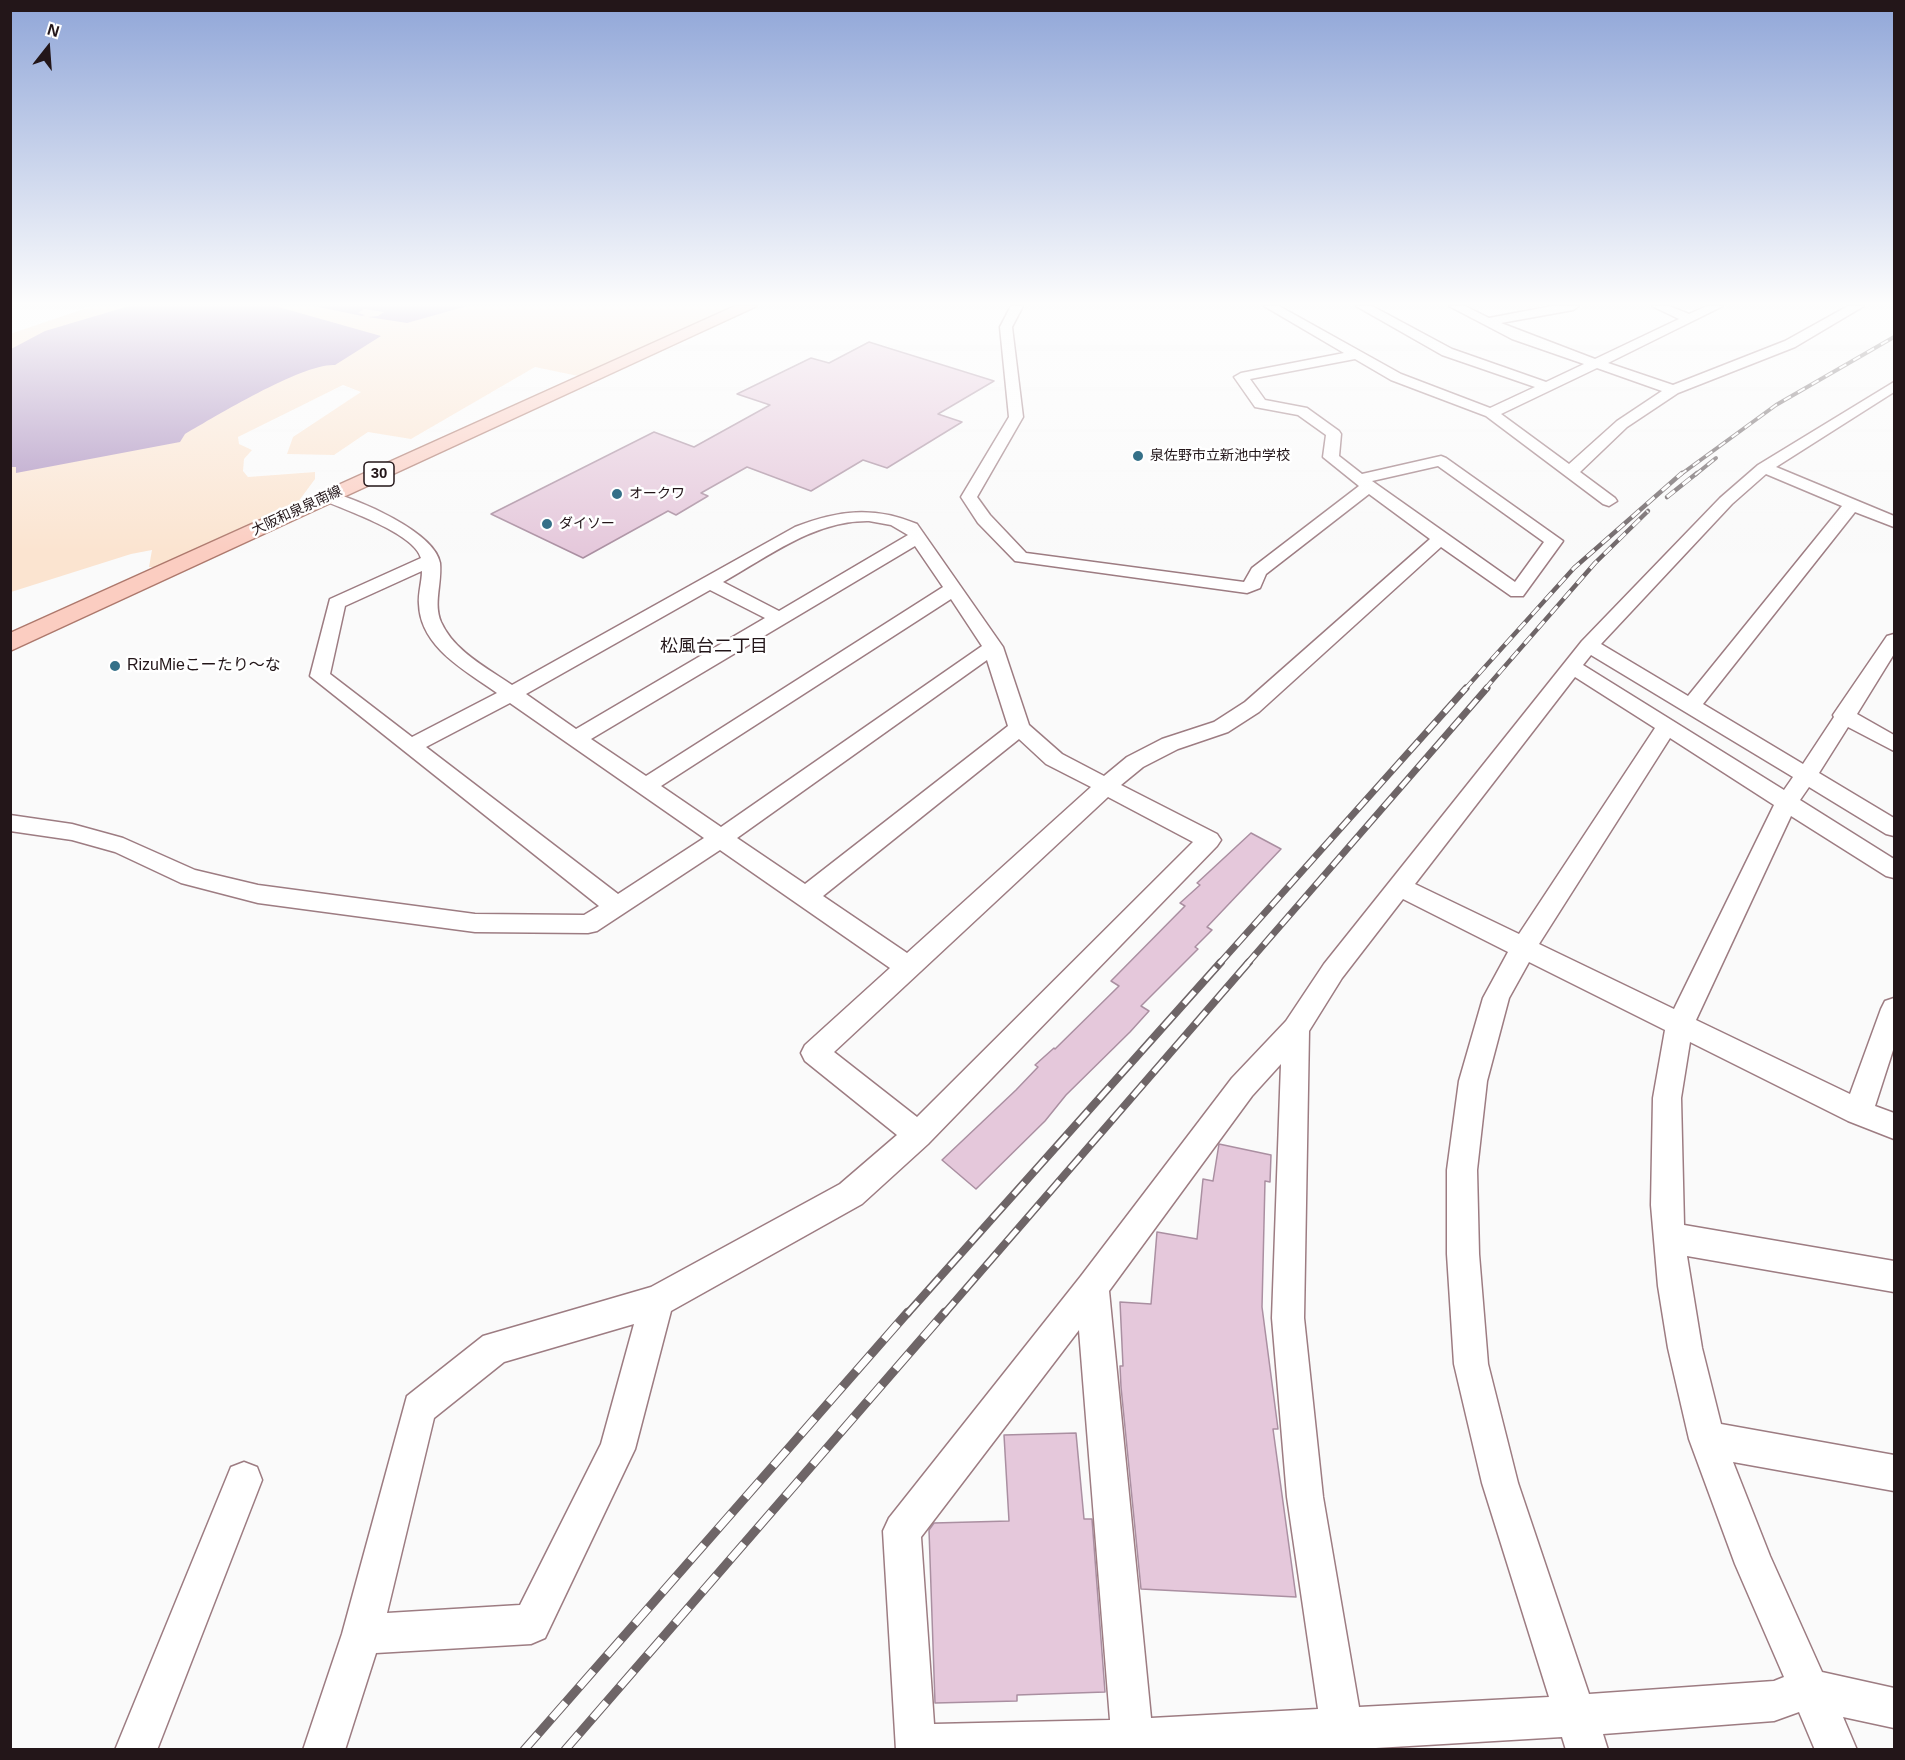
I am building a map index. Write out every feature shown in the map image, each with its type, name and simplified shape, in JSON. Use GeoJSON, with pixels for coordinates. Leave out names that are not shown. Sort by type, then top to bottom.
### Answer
{"type":"FeatureCollection","features":[{"type":"Feature","properties":{"kind":"main road","name":"大阪和泉泉南線"},"geometry":{"type":"LineString","coordinates":[[10,643],[568,388]]}},
{"type":"Feature","properties":{"kind":"street"},"geometry":{"type":"LineString","coordinates":[[1013,388],[1016,417],[969,497],[984,519],[1021,557],[1247,588],[1254,584],[1258,572],[1364,482],[1441,461],[1554,541],[1516,592],[1364,482],[1331,457],[1335,434],[1302,411],[1260,404],[1249,388]]}},
{"type":"Feature","properties":{"kind":"street"},"geometry":{"type":"LineString","coordinates":[[1425,388],[1491,413],[1609,501]]}},
{"type":"Feature","properties":{"kind":"street"},"geometry":{"type":"LineString","coordinates":[[1491,413],[1546,388]]}},
{"type":"Feature","properties":{"kind":"street"},"geometry":{"type":"LineString","coordinates":[[1667,388],[1673,390]]}},
{"type":"Feature","properties":{"kind":"street"},"geometry":{"type":"LineString","coordinates":[[1570,472],[1622,424],[1678,388]]}},
{"type":"Feature","properties":{"kind":"street"},"geometry":{"type":"LineString","coordinates":[[1891,388],[1764,468],[1726,501],[1581,656],[1452,817],[1333,972],[1296,1029],[1242,1087],[1092,1287],[902,1532],[915,1745],[1132,1740],[1342,1729],[1581,1733],[1774,1701],[1807,1689],[1894,1708]]}},
{"type":"Feature","properties":{"kind":"street"},"geometry":{"type":"LineString","coordinates":[[1764,468],[1894,522]]}},
{"type":"Feature","properties":{"kind":"street"},"geometry":{"type":"LineString","coordinates":[[329,497],[414,537],[426,548],[432,577],[428,606],[434,627],[448,647],[510,693],[909,968]]}},
{"type":"Feature","properties":{"kind":"street"},"geometry":{"type":"LineString","coordinates":[[1692,704],[1852,505]]}},
{"type":"Feature","properties":{"kind":"street"},"geometry":{"type":"LineString","coordinates":[[324,1749],[362,1634],[419,1408],[495,1348],[657,1301],[851,1194],[918,1135],[1209,840],[1054,759],[1019,728],[993,647],[911,528],[891,518],[864,514],[844,516],[801,531],[711,583],[412,746]]}},
{"type":"Feature","properties":{"kind":"street"},"geometry":{"type":"LineString","coordinates":[[576,738],[917,537]]}},
{"type":"Feature","properties":{"kind":"street"},"geometry":{"type":"LineString","coordinates":[[918,1135],[815,1053],[1135,762],[1170,744],[1221,727],[1252,707],[1441,538]]}},
{"type":"Feature","properties":{"kind":"street"},"geometry":{"type":"LineString","coordinates":[[430,561],[336,603],[320,676],[617,908]]}},
{"type":"Feature","properties":{"kind":"street"},"geometry":{"type":"LineString","coordinates":[[711,583],[779,618]]}},
{"type":"Feature","properties":{"kind":"street"},"geometry":{"type":"LineString","coordinates":[[646,786],[953,589]]}},
{"type":"Feature","properties":{"kind":"street"},"geometry":{"type":"LineString","coordinates":[[1836,1749],[1807,1689],[1754,1564],[1707,1439],[1685,1348],[1669,1238],[1665,1141],[1667,1098],[1679,1026],[1787,801],[1807,775],[1843,715],[1886,672],[1894,640]]}},
{"type":"Feature","properties":{"kind":"street"},"geometry":{"type":"LineString","coordinates":[[10,823],[72,832],[123,846],[189,877],[258,894],[475,923],[588,924],[617,908],[721,838],[993,647]]}},
{"type":"Feature","properties":{"kind":"street"},"geometry":{"type":"LineString","coordinates":[[1581,656],[1692,704],[1894,828]]}},
{"type":"Feature","properties":{"kind":"street"},"geometry":{"type":"LineString","coordinates":[[1581,656],[1666,727],[1894,870]]}},
{"type":"Feature","properties":{"kind":"street"},"geometry":{"type":"LineString","coordinates":[[1843,715],[1894,744]]}},
{"type":"Feature","properties":{"kind":"street"},"geometry":{"type":"LineString","coordinates":[[1581,1733],[1500,1484],[1470,1364],[1462,1170],[1473,1082],[1496,998],[1523,948],[1666,727]]}},
{"type":"Feature","properties":{"kind":"street"},"geometry":{"type":"LineString","coordinates":[[806,897],[1019,728]]}},
{"type":"Feature","properties":{"kind":"street"},"geometry":{"type":"LineString","coordinates":[[1400,887],[1679,1026],[1858,1112],[1894,1126]]}},
{"type":"Feature","properties":{"kind":"street"},"geometry":{"type":"LineString","coordinates":[[1858,1112],[1894,1009]]}},
{"type":"Feature","properties":{"kind":"street"},"geometry":{"type":"LineString","coordinates":[[1296,1029],[1288,1318],[1305,1497],[1342,1729]]}},
{"type":"Feature","properties":{"kind":"street"},"geometry":{"type":"LineString","coordinates":[[1669,1238],[1894,1276]]}},
{"type":"Feature","properties":{"kind":"street"},"geometry":{"type":"LineString","coordinates":[[1092,1287],[1132,1740]]}},
{"type":"Feature","properties":{"kind":"street"},"geometry":{"type":"LineString","coordinates":[[362,1634],[531,1624],[617,1449],[657,1301]]}},
{"type":"Feature","properties":{"kind":"street"},"geometry":{"type":"LineString","coordinates":[[1707,1439],[1894,1473]]}},
{"type":"Feature","properties":{"kind":"street"},"geometry":{"type":"LineString","coordinates":[[136,1749],[244,1480]]}},
{"type":"Feature","properties":{"kind":"shaded area"},"geometry":{"type":"Polygon","coordinates":[[[10,388],[337,388],[238,437],[239,444],[252,450],[244,459],[243,471],[248,477],[315,472],[315,479],[298,502],[157,567],[149,567],[152,550],[131,554],[11,592],[10,388]]]}},
{"type":"Feature","properties":{"kind":"shaded area"},"geometry":{"type":"Polygon","coordinates":[[[11,388],[268,388],[185,434],[180,442],[16,473],[16,467],[10,467],[11,388]]]}},
{"type":"Feature","properties":{"kind":"shaded area"},"geometry":{"type":"Polygon","coordinates":[[[351,388],[499,388],[411,439],[368,432],[334,455],[287,454],[293,437],[361,392],[351,388]]]}},
{"type":"Feature","properties":{"kind":"building"},"geometry":{"type":"Polygon","coordinates":[[[749,388],[982,388],[938,414],[962,422],[887,468],[863,460],[811,491],[747,467],[701,493],[708,496],[676,515],[668,511],[583,558],[491,514],[654,432],[694,447],[770,405],[737,394],[749,388]]]}},
{"type":"Feature","properties":{"kind":"building"},"geometry":{"type":"Polygon","coordinates":[[[1251,833],[1281,849],[1207,927],[1212,930],[1195,947],[1198,949],[1141,1006],[1149,1011],[1130,1032],[976,1189],[942,1160],[1016,1090],[1038,1067],[1035,1065],[1055,1049],[1119,986],[1111,981],[1185,906],[1180,903],[1200,885],[1197,883],[1251,833]]]}},
{"type":"Feature","properties":{"kind":"building"},"geometry":{"type":"Polygon","coordinates":[[[1219,1144],[1271,1155],[1270,1182],[1265,1181],[1262,1307],[1278,1429],[1273,1429],[1296,1597],[1141,1589],[1121,1387],[1120,1366],[1123,1366],[1120,1302],[1151,1304],[1157,1232],[1197,1239],[1203,1179],[1213,1181],[1219,1144]]]}},
{"type":"Feature","properties":{"kind":"building"},"geometry":{"type":"Polygon","coordinates":[[[1076,1433],[1084,1519],[1092,1519],[1105,1692],[1017,1695],[1017,1701],[935,1703],[929,1530],[934,1523],[1009,1521],[1004,1435],[1076,1433]]]}},
{"type":"Feature","properties":{"kind":"railway"},"geometry":{"type":"LineString","coordinates":[[1680,475],[1776,405],[1805,388]]}},
{"type":"Feature","properties":{"kind":"railway"},"geometry":{"type":"LineString","coordinates":[[1695,475],[1716,458]]}},
{"type":"Feature","properties":{"kind":"railway"},"geometry":{"type":"LineString","coordinates":[[1465,689],[1574,568],[1682,473]]}},
{"type":"Feature","properties":{"kind":"railway"},"geometry":{"type":"LineString","coordinates":[[1667,497],[1697,473]]}},
{"type":"Feature","properties":{"kind":"railway"},"geometry":{"type":"LineString","coordinates":[[1485,689],[1595,563],[1648,511]]}},
{"type":"Feature","properties":{"kind":"railway"},"geometry":{"type":"LineString","coordinates":[[1219,964],[1466,688]]}},
{"type":"Feature","properties":{"kind":"railway"},"geometry":{"type":"LineString","coordinates":[[1247,964],[1487,688]]}},
{"type":"Feature","properties":{"kind":"railway"},"geometry":{"type":"LineString","coordinates":[[907,1314],[1221,962]]}},
{"type":"Feature","properties":{"kind":"railway"},"geometry":{"type":"LineString","coordinates":[[944,1314],[1249,962]]}},
{"type":"Feature","properties":{"kind":"railway"},"geometry":{"type":"LineString","coordinates":[[524,1750],[908,1312]]}},
{"type":"Feature","properties":{"kind":"railway"},"geometry":{"type":"LineString","coordinates":[[565,1750],[945,1312]]}},
{"type":"Feature","properties":{"kind":"place","name":"泉佐野市立新池中学校"},"geometry":{"type":"Point","coordinates":[1138,456]}},
{"type":"Feature","properties":{"kind":"place","name":"オークワ"},"geometry":{"type":"Point","coordinates":[617,494]}},
{"type":"Feature","properties":{"kind":"place","name":"ダイソー"},"geometry":{"type":"Point","coordinates":[547,524]}},
{"type":"Feature","properties":{"kind":"place","name":"RizuMieこーたり～な"},"geometry":{"type":"Point","coordinates":[115,666]}},
{"type":"Feature","properties":{"kind":"district","name":"松風台二丁目"},"geometry":{"type":"Point","coordinates":[714,647]}}]}
